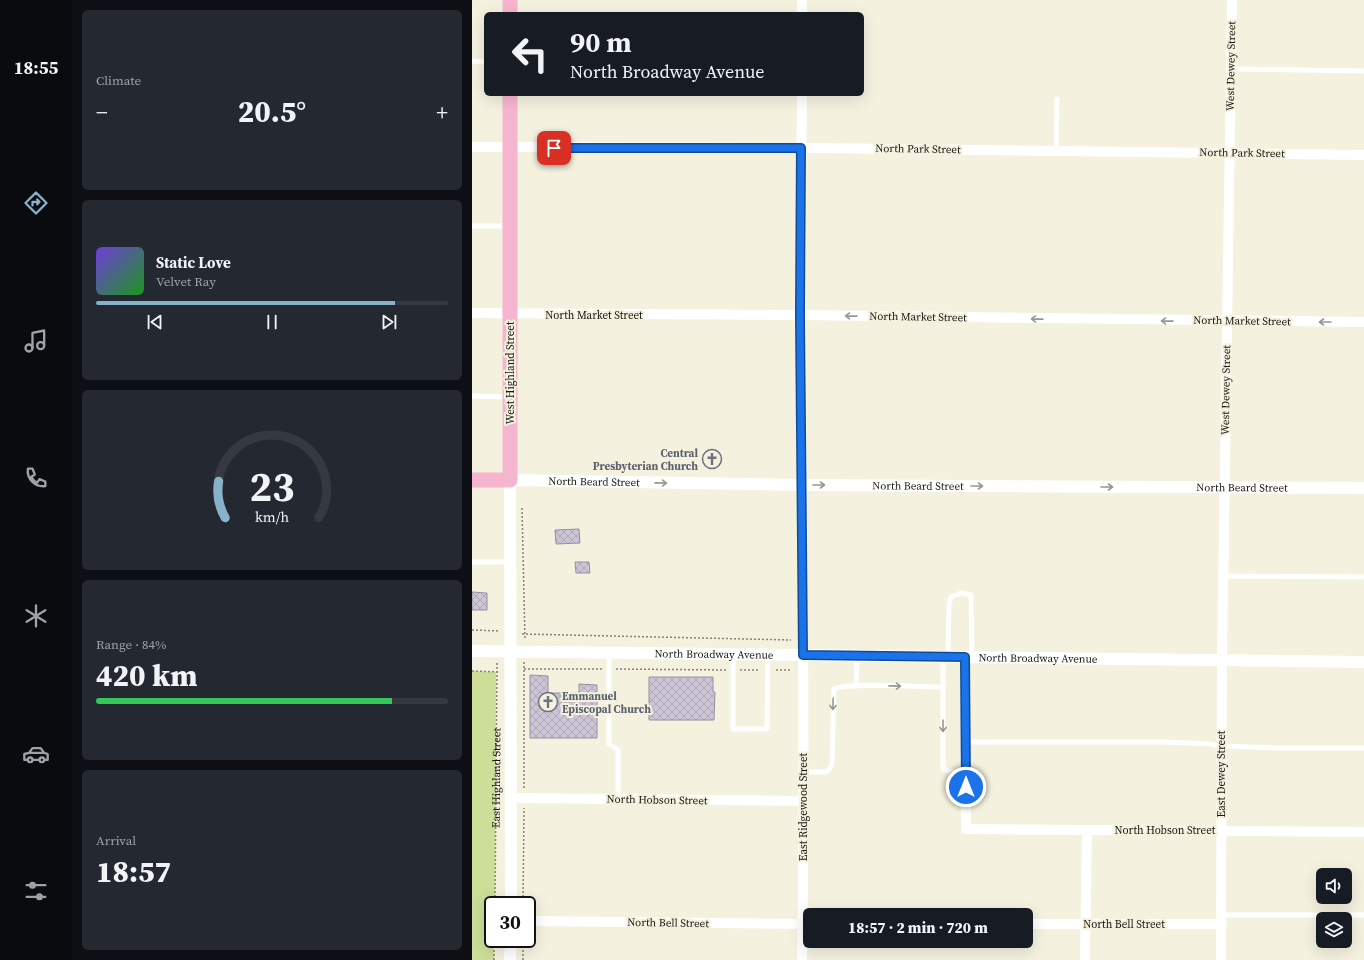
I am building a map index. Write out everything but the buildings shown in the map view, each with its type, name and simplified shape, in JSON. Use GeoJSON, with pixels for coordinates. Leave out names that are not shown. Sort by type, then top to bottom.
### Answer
{"type":"FeatureCollection","features":[{"type":"Feature","properties":{"kind":"main road"},"geometry":{"type":"LineString","coordinates":[[510,0],[510,12]]}},
{"type":"Feature","properties":{"kind":"main road","name":"West Highland Street"},"geometry":{"type":"LineString","coordinates":[[510,96],[510,480]]}},
{"type":"Feature","properties":{"kind":"main road","name":"North Beard Street"},"geometry":{"type":"LineString","coordinates":[[472,480],[510,480]]}},
{"type":"Feature","properties":{"kind":"street"},"geometry":{"type":"LineString","coordinates":[[802,0],[802,12]]}},
{"type":"Feature","properties":{"kind":"street","name":"West Dewey Street"},"geometry":{"type":"LineString","coordinates":[[1222,660],[1232,0]]}},
{"type":"Feature","properties":{"kind":"street","name":"East Ridgewood Street"},"geometry":{"type":"LineString","coordinates":[[802,96],[800,315],[803,801],[806,908]]}},
{"type":"Feature","properties":{"kind":"street","name":"North Park Street"},"geometry":{"type":"LineString","coordinates":[[472,147],[801,148],[1364,155]]}},
{"type":"Feature","properties":{"kind":"street","name":"North Market Street"},"geometry":{"type":"LineString","coordinates":[[472,313],[800,315],[1364,322]]}},
{"type":"Feature","properties":{"kind":"street","name":"North Beard Street"},"geometry":{"type":"LineString","coordinates":[[510,480],[802,485],[1364,488]]}},
{"type":"Feature","properties":{"kind":"street","name":"West Highland Street"},"geometry":{"type":"LineString","coordinates":[[510,480],[510,651]]}},
{"type":"Feature","properties":{"kind":"street","name":"North Broadway Avenue"},"geometry":{"type":"LineString","coordinates":[[472,651],[1364,662]]}},
{"type":"Feature","properties":{"kind":"street","name":"East Highland Street"},"geometry":{"type":"LineString","coordinates":[[510,651],[511,896]]}},
{"type":"Feature","properties":{"kind":"street"},"geometry":{"type":"LineString","coordinates":[[966,772],[968,657]]}},
{"type":"Feature","properties":{"kind":"street","name":"East Dewey Street"},"geometry":{"type":"LineString","coordinates":[[1221,960],[1222,660]]}},
{"type":"Feature","properties":{"kind":"street","name":"North Hobson Street"},"geometry":{"type":"LineString","coordinates":[[966,772],[966,829],[1364,832]]}},
{"type":"Feature","properties":{"kind":"street","name":"North Hobson Street"},"geometry":{"type":"LineString","coordinates":[[511,798],[803,801]]}},
{"type":"Feature","properties":{"kind":"street"},"geometry":{"type":"LineString","coordinates":[[1085,960],[1087,830]]}},
{"type":"Feature","properties":{"kind":"street","name":"North Bell Street"},"geometry":{"type":"LineString","coordinates":[[1033,924],[1086,924],[1222,919]]}},
{"type":"Feature","properties":{"kind":"street","name":"North Bell Street"},"geometry":{"type":"LineString","coordinates":[[536,921],[803,924]]}},
{"type":"Feature","properties":{"kind":"street"},"geometry":{"type":"LineString","coordinates":[[510,960],[511,948]]}},
{"type":"Feature","properties":{"kind":"street","name":"East Ridgewood Street"},"geometry":{"type":"LineString","coordinates":[[802,960],[803,948]]}},
{"type":"Feature","properties":{"kind":"lane"},"geometry":{"type":"LineString","coordinates":[[472,62],[484,62]]}},
{"type":"Feature","properties":{"kind":"lane"},"geometry":{"type":"LineString","coordinates":[[1231,69],[1364,70]]}},
{"type":"Feature","properties":{"kind":"lane"},"geometry":{"type":"LineString","coordinates":[[1056,151],[1057,98]]}},
{"type":"Feature","properties":{"kind":"lane"},"geometry":{"type":"LineString","coordinates":[[472,226],[510,226]]}},
{"type":"Feature","properties":{"kind":"lane"},"geometry":{"type":"LineString","coordinates":[[472,396],[510,397]]}},
{"type":"Feature","properties":{"kind":"lane"},"geometry":{"type":"LineString","coordinates":[[472,562],[510,562]]}},
{"type":"Feature","properties":{"kind":"lane"},"geometry":{"type":"LineString","coordinates":[[1223,576],[1364,577]]}},
{"type":"Feature","properties":{"kind":"lane"},"geometry":{"type":"LineString","coordinates":[[966,772],[943,770],[943,687],[949,605],[951,597],[961,594],[971,594],[968,657]]}},
{"type":"Feature","properties":{"kind":"lane"},"geometry":{"type":"LineString","coordinates":[[609,652],[609,744],[618,750],[618,799]]}},
{"type":"Feature","properties":{"kind":"lane"},"geometry":{"type":"LineString","coordinates":[[733,654],[733,729],[767,729],[768,654]]}},
{"type":"Feature","properties":{"kind":"lane"},"geometry":{"type":"LineString","coordinates":[[856,656],[856,686]]}},
{"type":"Feature","properties":{"kind":"lane"},"geometry":{"type":"LineString","coordinates":[[803,772],[827,772],[832,765],[834,689],[837,687],[943,687]]}},
{"type":"Feature","properties":{"kind":"lane"},"geometry":{"type":"LineString","coordinates":[[966,742],[1164,742],[1278,748],[1364,748]]}},
{"type":"Feature","properties":{"kind":"lane"},"geometry":{"type":"LineString","coordinates":[[1222,919],[1364,915]]}},
{"type":"Feature","properties":{"kind":"path"},"geometry":{"type":"LineString","coordinates":[[472,630],[510,632],[525,635],[791,640]]}},
{"type":"Feature","properties":{"kind":"path","name":"East Highland Street"},"geometry":{"type":"LineString","coordinates":[[495,896],[496,672],[498,651]]}},
{"type":"Feature","properties":{"kind":"path"},"geometry":{"type":"LineString","coordinates":[[523,896],[524,652]]}},
{"type":"Feature","properties":{"kind":"path"},"geometry":{"type":"LineString","coordinates":[[524,668],[790,670]]}},
{"type":"Feature","properties":{"kind":"path"},"geometry":{"type":"LineString","coordinates":[[472,671],[510,671]]}},
{"type":"Feature","properties":{"kind":"path"},"geometry":{"type":"LineString","coordinates":[[494,948],[494,960]]}},
{"type":"Feature","properties":{"kind":"path"},"geometry":{"type":"LineString","coordinates":[[523,948],[523,960]]}},
{"type":"Feature","properties":{"kind":"green space"},"geometry":{"type":"Polygon","coordinates":[[[472,671],[496,672],[495,896],[484,896],[484,948],[494,948],[494,960],[472,960],[472,671]]]}},
{"type":"Feature","properties":{"kind":"place","name":"Central Presbyterian Church"},"geometry":{"type":"Point","coordinates":[712,459]}},
{"type":"Feature","properties":{"kind":"place","name":"Emmanuel Episcopal Church"},"geometry":{"type":"Point","coordinates":[548,702]}},
{"type":"Feature","properties":{"kind":"route"},"geometry":{"type":"LineString","coordinates":[[554,148],[801,148],[800,315],[803,655],[965,657],[966,787]]}}]}
